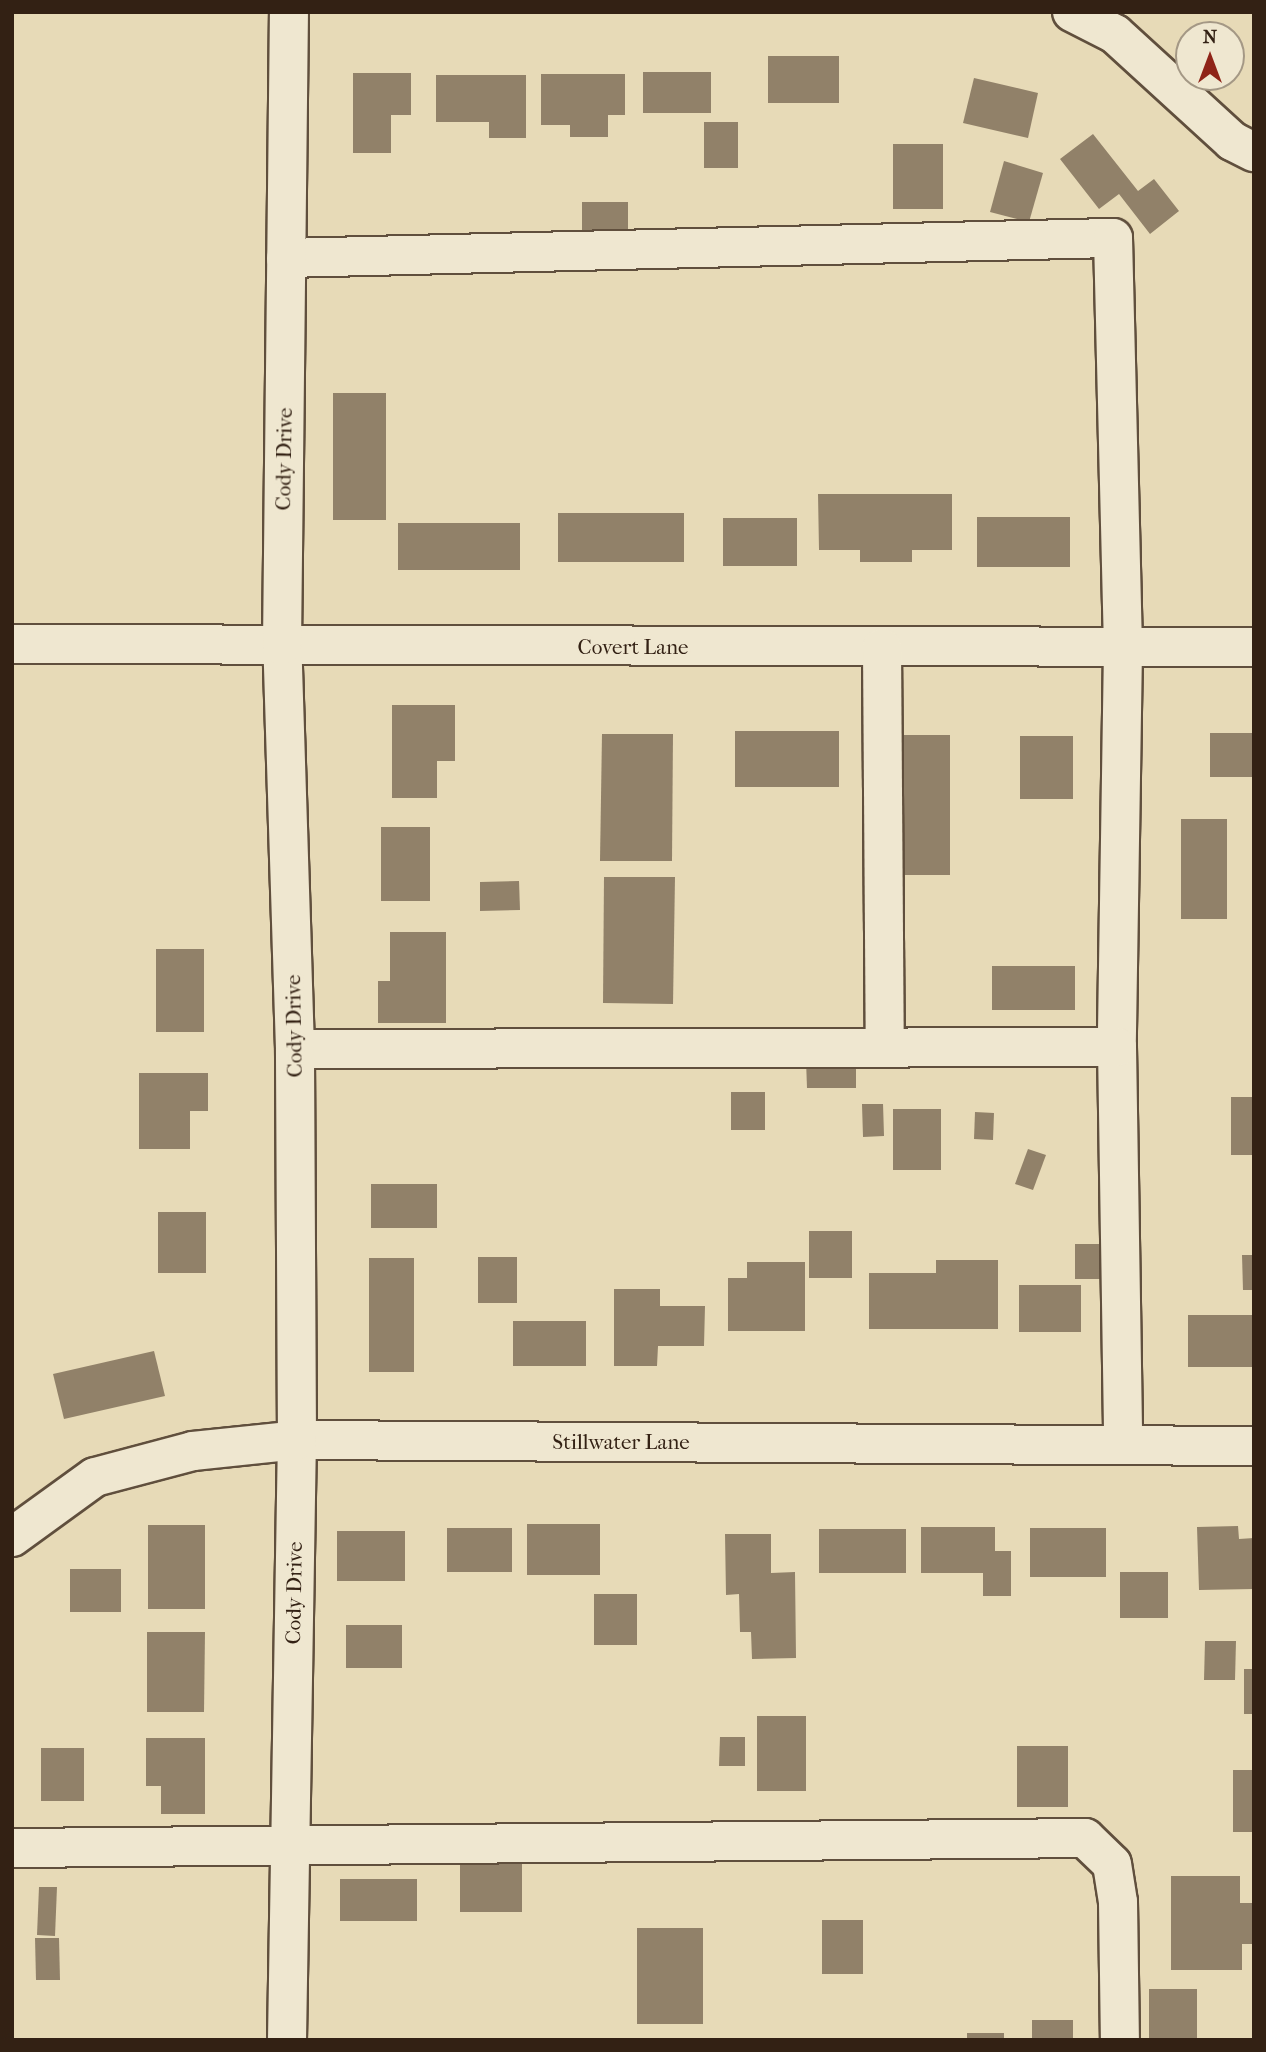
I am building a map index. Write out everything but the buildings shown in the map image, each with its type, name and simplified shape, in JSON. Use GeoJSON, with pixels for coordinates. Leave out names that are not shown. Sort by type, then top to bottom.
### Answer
{"type":"FeatureCollection","features":[{"type":"Feature","properties":{"kind":"street","name":"Cody Drive"},"geometry":{"type":"LineString","coordinates":[[287,2040],[297,1440],[295,1049],[282,645],[289,12]]}},
{"type":"Feature","properties":{"kind":"street"},"geometry":{"type":"LineString","coordinates":[[1072,12],[1115,34],[1232,141],[1254,152]]}},
{"type":"Feature","properties":{"kind":"street"},"geometry":{"type":"LineString","coordinates":[[286,258],[1113,238],[1123,649],[1117,1046],[1123,1445]]}},
{"type":"Feature","properties":{"kind":"street","name":"Covert Lane"},"geometry":{"type":"LineString","coordinates":[[12,644],[1254,648]]}},
{"type":"Feature","properties":{"kind":"street"},"geometry":{"type":"LineString","coordinates":[[882,648],[886,1047]]}},
{"type":"Feature","properties":{"kind":"street"},"geometry":{"type":"LineString","coordinates":[[295,1049],[1117,1046]]}},
{"type":"Feature","properties":{"kind":"street","name":"Stillwater Lane"},"geometry":{"type":"LineString","coordinates":[[12,1537],[96,1477],[193,1451],[297,1440],[1254,1446]]}},
{"type":"Feature","properties":{"kind":"street"},"geometry":{"type":"LineString","coordinates":[[12,1848],[1085,1838],[1111,1864],[1118,1902],[1120,2040]]}}]}
